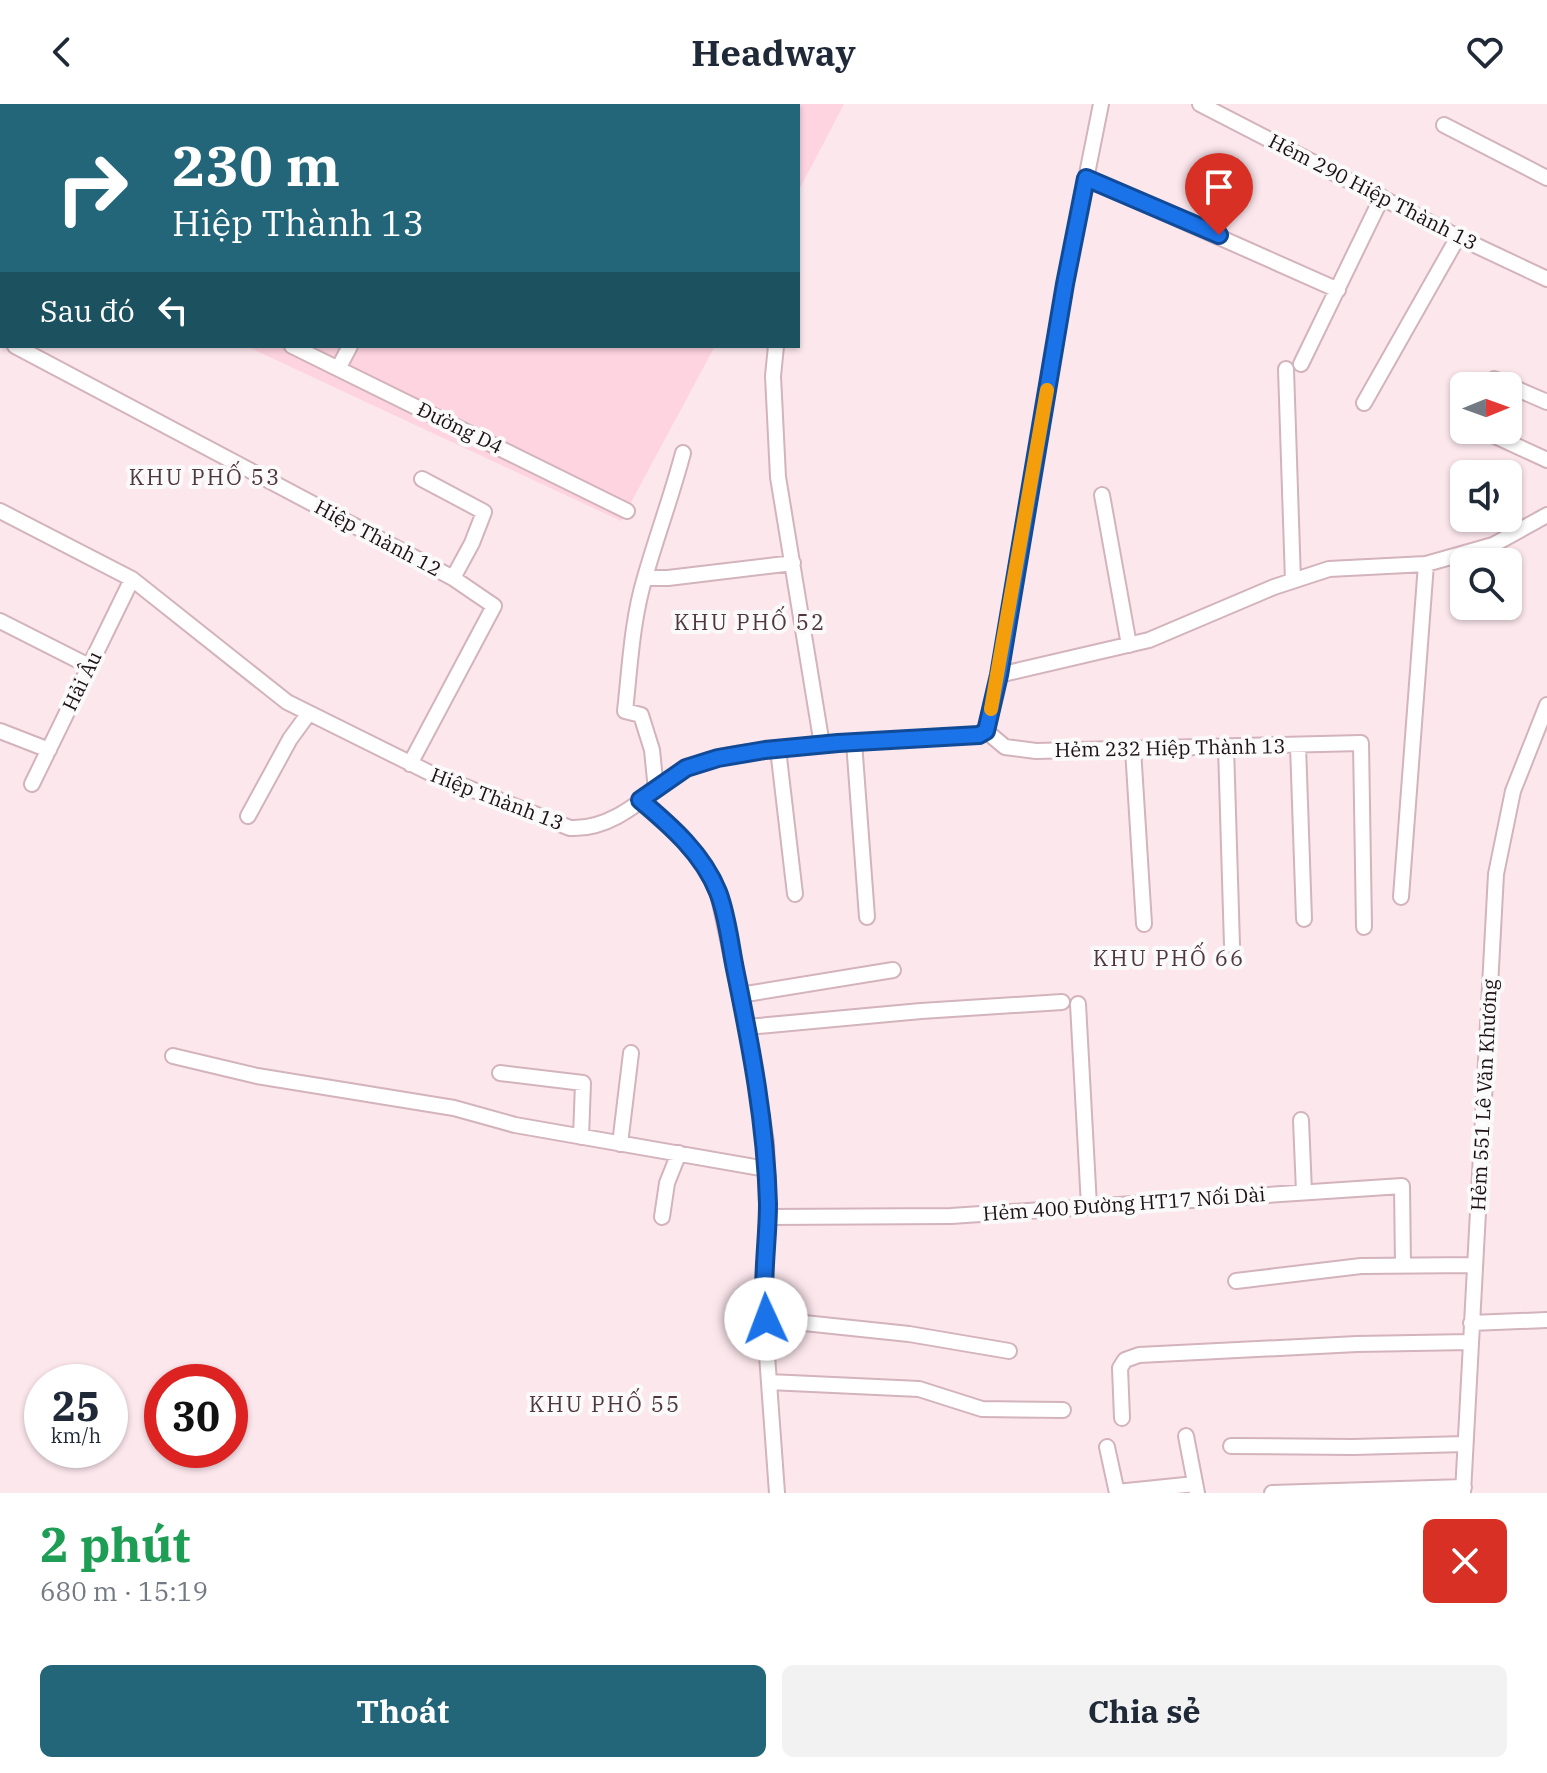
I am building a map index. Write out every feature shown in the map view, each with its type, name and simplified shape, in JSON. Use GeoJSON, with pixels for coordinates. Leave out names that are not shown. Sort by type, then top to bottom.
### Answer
{"type":"FeatureCollection","features":[{"type":"Feature","properties":{"kind":"street"},"geometry":{"type":"LineString","coordinates":[[986,731],[999,675],[1062,299],[1101,104]]}},
{"type":"Feature","properties":{"kind":"street","name":"Hẻm 290 Hiệp Thành 13"},"geometry":{"type":"LineString","coordinates":[[1200,104],[1458,237],[1547,279]]}},
{"type":"Feature","properties":{"kind":"street"},"geometry":{"type":"LineString","coordinates":[[1444,125],[1547,178]]}},
{"type":"Feature","properties":{"kind":"street"},"geometry":{"type":"LineString","coordinates":[[1086,178],[1338,290]]}},
{"type":"Feature","properties":{"kind":"street"},"geometry":{"type":"LineString","coordinates":[[1301,364],[1382,197]]}},
{"type":"Feature","properties":{"kind":"street"},"geometry":{"type":"LineString","coordinates":[[1364,403],[1458,237]]}},
{"type":"Feature","properties":{"kind":"street","name":"Hiệp Thành 12"},"geometry":{"type":"LineString","coordinates":[[19,348],[453,578],[494,606],[410,764]]}},
{"type":"Feature","properties":{"kind":"street","name":"Đường D4"},"geometry":{"type":"LineString","coordinates":[[296,348],[627,511]]}},
{"type":"Feature","properties":{"kind":"street"},"geometry":{"type":"LineString","coordinates":[[339,367],[349,348]]}},
{"type":"Feature","properties":{"kind":"street"},"geometry":{"type":"LineString","coordinates":[[776,348],[773,376],[778,477],[822,745]]}},
{"type":"Feature","properties":{"kind":"street"},"geometry":{"type":"LineString","coordinates":[[1286,369],[1293,581]]}},
{"type":"Feature","properties":{"kind":"street"},"geometry":{"type":"LineString","coordinates":[[1522,391],[1547,402]]}},
{"type":"Feature","properties":{"kind":"street"},"geometry":{"type":"LineString","coordinates":[[1512,444],[1547,460]]}},
{"type":"Feature","properties":{"kind":"street"},"geometry":{"type":"LineString","coordinates":[[656,790],[652,750],[641,715],[625,711],[632,635],[645,578],[683,453]]}},
{"type":"Feature","properties":{"kind":"street"},"geometry":{"type":"LineString","coordinates":[[422,479],[484,512],[453,578]]}},
{"type":"Feature","properties":{"kind":"street"},"geometry":{"type":"LineString","coordinates":[[1102,495],[1129,645]]}},
{"type":"Feature","properties":{"kind":"street","name":"Hiệp Thành 13"},"geometry":{"type":"LineString","coordinates":[[0,511],[132,579],[287,702],[410,764],[570,828],[598,826],[686,768],[718,758],[854,742],[979,735],[986,731]]}},
{"type":"Feature","properties":{"kind":"street"},"geometry":{"type":"LineString","coordinates":[[999,675],[1149,640],[1329,569],[1426,564],[1493,545],[1547,515]]}},
{"type":"Feature","properties":{"kind":"street"},"geometry":{"type":"LineString","coordinates":[[645,578],[793,563]]}},
{"type":"Feature","properties":{"kind":"street"},"geometry":{"type":"LineString","coordinates":[[1401,897],[1426,564]]}},
{"type":"Feature","properties":{"kind":"street","name":"Hải Âu"},"geometry":{"type":"LineString","coordinates":[[32,784],[132,579]]}},
{"type":"Feature","properties":{"kind":"street"},"geometry":{"type":"LineString","coordinates":[[0,621],[89,666]]}},
{"type":"Feature","properties":{"kind":"street","name":"Hẻm 551 Lê Văn Khương"},"geometry":{"type":"LineString","coordinates":[[1463,1490],[1496,874],[1513,791],[1547,705]]}},
{"type":"Feature","properties":{"kind":"street"},"geometry":{"type":"LineString","coordinates":[[248,816],[290,739],[309,713]]}},
{"type":"Feature","properties":{"kind":"street"},"geometry":{"type":"LineString","coordinates":[[0,731],[49,750]]}},
{"type":"Feature","properties":{"kind":"street","name":"Hẻm 232 Hiệp Thành 13"},"geometry":{"type":"LineString","coordinates":[[986,731],[1005,747],[1036,751],[1361,743],[1364,927]]}},
{"type":"Feature","properties":{"kind":"street"},"geometry":{"type":"LineString","coordinates":[[854,742],[867,917]]}},
{"type":"Feature","properties":{"kind":"street"},"geometry":{"type":"LineString","coordinates":[[1298,745],[1304,919]]}},
{"type":"Feature","properties":{"kind":"street"},"geometry":{"type":"LineString","coordinates":[[1226,747],[1232,945]]}},
{"type":"Feature","properties":{"kind":"street"},"geometry":{"type":"LineString","coordinates":[[778,749],[795,894]]}},
{"type":"Feature","properties":{"kind":"street"},"geometry":{"type":"LineString","coordinates":[[1133,749],[1144,924]]}},
{"type":"Feature","properties":{"kind":"street"},"geometry":{"type":"LineString","coordinates":[[640,800],[700,858],[718,893],[747,1027],[766,1142],[767,1217],[763,1300],[777,1493]]}},
{"type":"Feature","properties":{"kind":"street"},"geometry":{"type":"LineString","coordinates":[[740,995],[893,970]]}},
{"type":"Feature","properties":{"kind":"street"},"geometry":{"type":"LineString","coordinates":[[747,1027],[1062,1002]]}},
{"type":"Feature","properties":{"kind":"street"},"geometry":{"type":"LineString","coordinates":[[1078,1004],[1089,1206]]}},
{"type":"Feature","properties":{"kind":"street"},"geometry":{"type":"LineString","coordinates":[[620,1144],[631,1053]]}},
{"type":"Feature","properties":{"kind":"street"},"geometry":{"type":"LineString","coordinates":[[173,1056],[257,1076],[454,1108],[515,1125],[766,1169]]}},
{"type":"Feature","properties":{"kind":"street"},"geometry":{"type":"LineString","coordinates":[[500,1073],[583,1083],[581,1137]]}},
{"type":"Feature","properties":{"kind":"street"},"geometry":{"type":"LineString","coordinates":[[1301,1120],[1304,1192]]}},
{"type":"Feature","properties":{"kind":"street"},"geometry":{"type":"LineString","coordinates":[[662,1217],[667,1183],[679,1153]]}},
{"type":"Feature","properties":{"kind":"street","name":"Hẻm 400 Đường HT17 Nối Dài"},"geometry":{"type":"LineString","coordinates":[[767,1217],[951,1216],[1402,1186],[1403,1266]]}},
{"type":"Feature","properties":{"kind":"street"},"geometry":{"type":"LineString","coordinates":[[1236,1281],[1361,1266],[1475,1265]]}},
{"type":"Feature","properties":{"kind":"street"},"geometry":{"type":"LineString","coordinates":[[766,1319],[909,1334],[1009,1351]]}},
{"type":"Feature","properties":{"kind":"street"},"geometry":{"type":"LineString","coordinates":[[1471,1323],[1547,1320]]}},
{"type":"Feature","properties":{"kind":"street"},"geometry":{"type":"LineString","coordinates":[[1122,1418],[1120,1368],[1125,1360],[1139,1355],[1357,1344],[1470,1342]]}},
{"type":"Feature","properties":{"kind":"street"},"geometry":{"type":"LineString","coordinates":[[769,1382],[919,1389],[982,1409],[1063,1410]]}},
{"type":"Feature","properties":{"kind":"street"},"geometry":{"type":"LineString","coordinates":[[1107,1447],[1117,1493],[1196,1488],[1186,1436]]}},
{"type":"Feature","properties":{"kind":"street"},"geometry":{"type":"LineString","coordinates":[[1231,1446],[1465,1444]]}},
{"type":"Feature","properties":{"kind":"street"},"geometry":{"type":"LineString","coordinates":[[1272,1493],[1463,1490]]}},
{"type":"Feature","properties":{"kind":"shaded area"},"geometry":{"type":"Polygon","coordinates":[[[800,104],[844,104],[800,188],[800,104]]]}},
{"type":"Feature","properties":{"kind":"shaded area"},"geometry":{"type":"Polygon","coordinates":[[[250,348],[714,348],[621,521],[250,348]]]}},
{"type":"Feature","properties":{"kind":"slow traffic"},"geometry":{"type":"LineString","coordinates":[[991,709],[1047,390]]}},
{"type":"Feature","properties":{"kind":"district","name":"KHU PHỐ 53"},"geometry":{"type":"Point","coordinates":[205,477]}},
{"type":"Feature","properties":{"kind":"district","name":"KHU PHỐ 52"},"geometry":{"type":"Point","coordinates":[750,622]}},
{"type":"Feature","properties":{"kind":"district","name":"KHU PHỐ 66"},"geometry":{"type":"Point","coordinates":[1169,958]}},
{"type":"Feature","properties":{"kind":"district","name":"KHU PHỐ 55"},"geometry":{"type":"Point","coordinates":[605,1404]}},
{"type":"Feature","properties":{"kind":"route"},"geometry":{"type":"LineString","coordinates":[[766,1319],[763,1300],[768,1205],[766,1142],[746,1023],[718,893],[700,858],[640,800],[686,768],[718,758],[765,750],[854,742],[979,735],[986,731],[999,675],[1065,284],[1086,178],[1219,235]]}}]}
